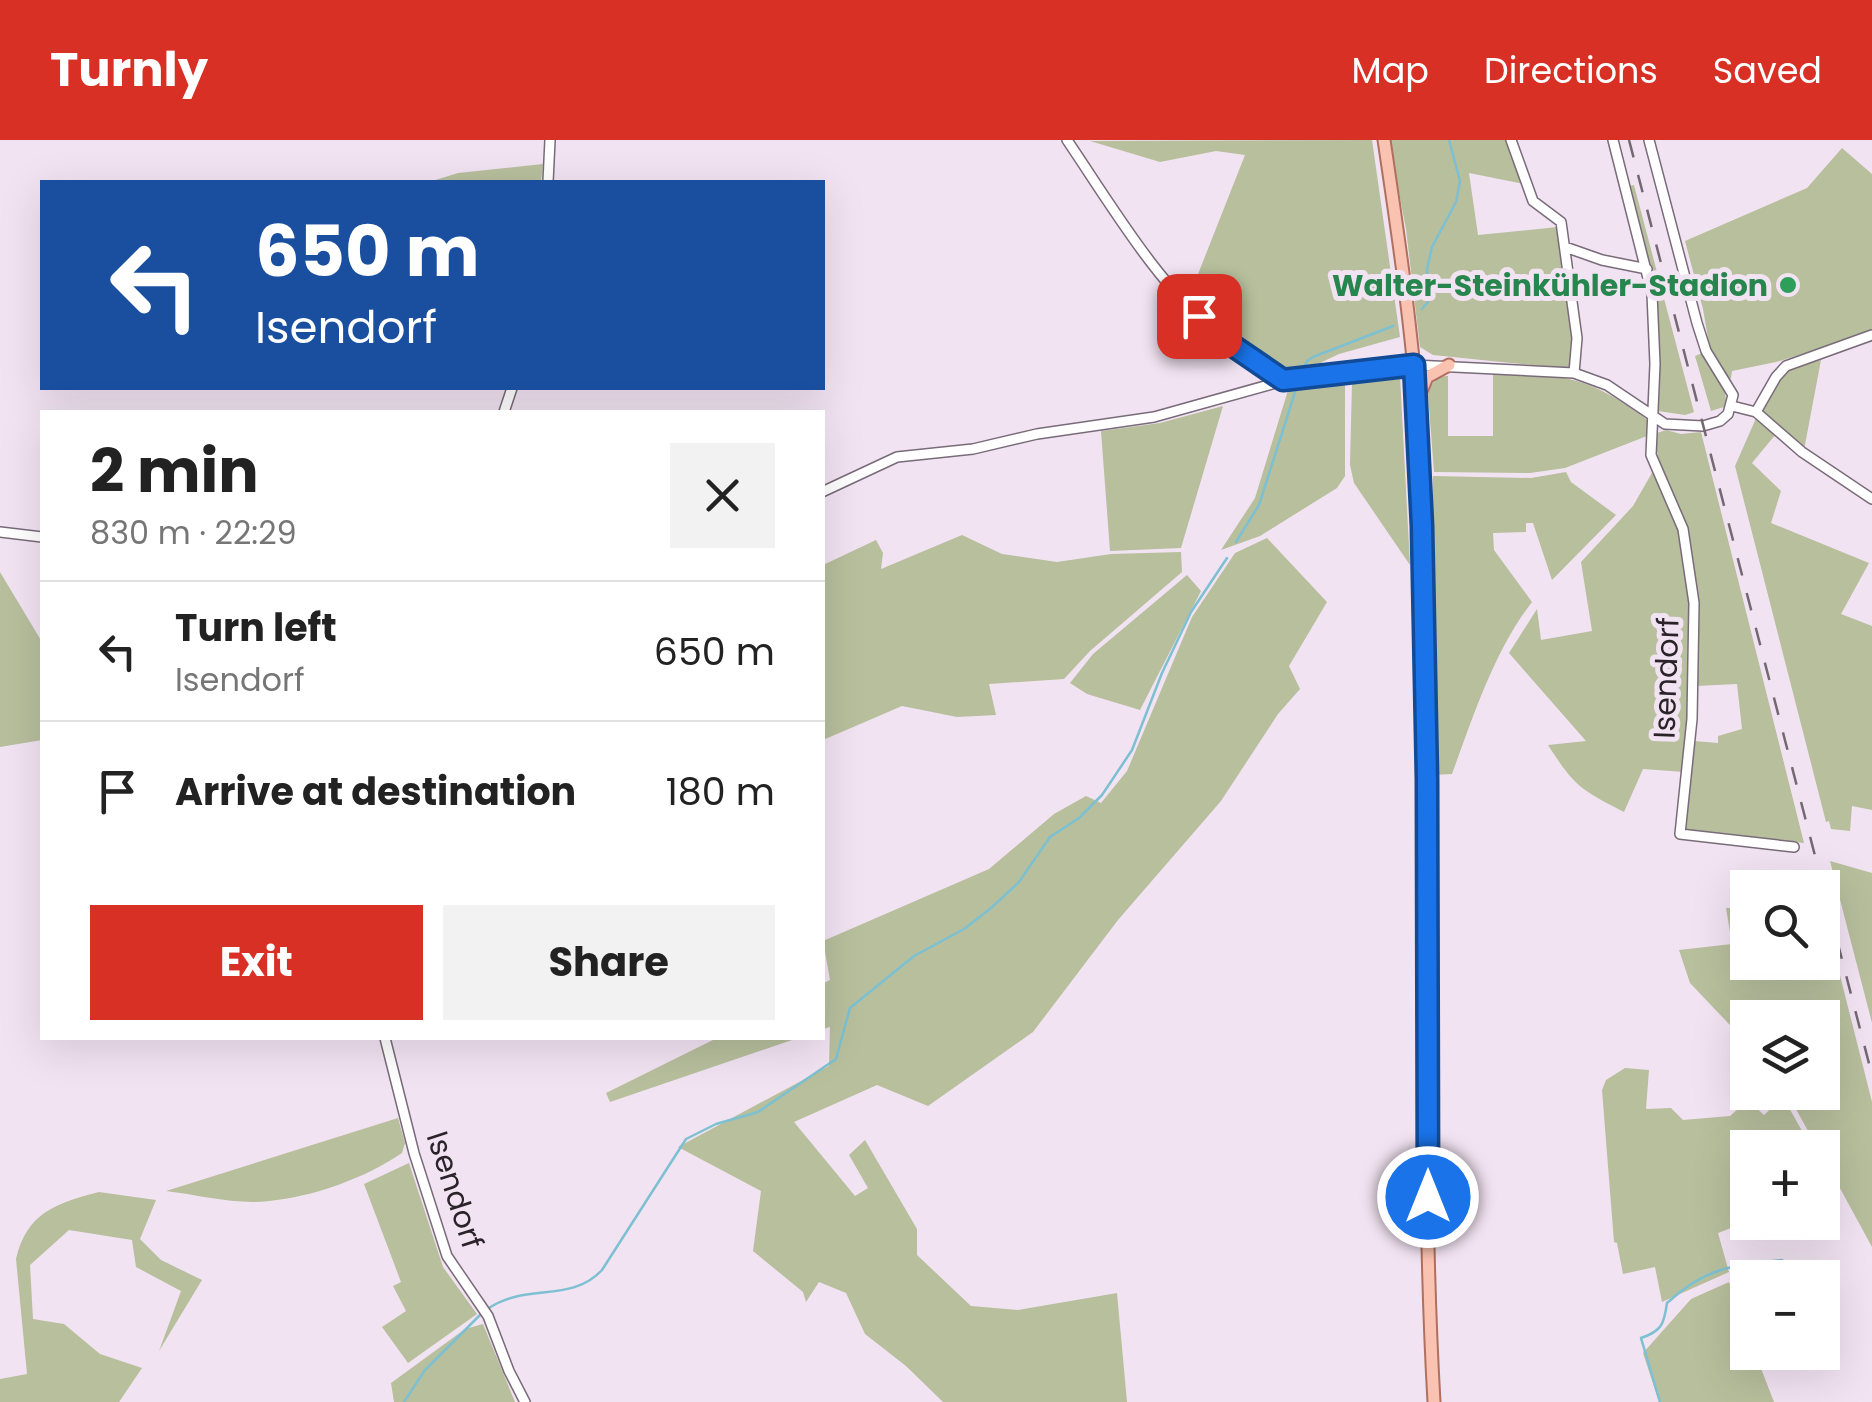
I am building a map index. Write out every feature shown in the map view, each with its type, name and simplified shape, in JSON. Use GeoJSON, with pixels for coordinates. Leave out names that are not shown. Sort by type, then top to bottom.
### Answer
{"type":"FeatureCollection","features":[{"type":"Feature","properties":{"kind":"main road"},"geometry":{"type":"LineString","coordinates":[[1384,140],[1417,405],[1427,779],[1428,1264],[1434,1402]]}},
{"type":"Feature","properties":{"kind":"main road"},"geometry":{"type":"LineString","coordinates":[[1417,405],[1427,378],[1449,366]]}},
{"type":"Feature","properties":{"kind":"street"},"geometry":{"type":"LineString","coordinates":[[548,180],[550,140]]}},
{"type":"Feature","properties":{"kind":"street"},"geometry":{"type":"LineString","coordinates":[[1067,140],[1121,222],[1178,295],[1220,337],[1287,380]]}},
{"type":"Feature","properties":{"kind":"street"},"geometry":{"type":"LineString","coordinates":[[1511,140],[1533,201],[1560,222],[1576,338],[1574,373]]}},
{"type":"Feature","properties":{"kind":"street"},"geometry":{"type":"LineString","coordinates":[[1613,140],[1652,294],[1654,417]]}},
{"type":"Feature","properties":{"kind":"street"},"geometry":{"type":"LineString","coordinates":[[825,491],[897,457],[973,449],[1037,434],[1154,417],[1287,380],[1414,365],[1574,373],[1607,385],[1674,426],[1720,421],[1732,406],[1733,395],[1706,350],[1696,323],[1649,140]]}},
{"type":"Feature","properties":{"kind":"street"},"geometry":{"type":"LineString","coordinates":[[1565,247],[1646,269]]}},
{"type":"Feature","properties":{"kind":"street"},"geometry":{"type":"LineString","coordinates":[[1756,412],[1786,366],[1872,335]]}},
{"type":"Feature","properties":{"kind":"street"},"geometry":{"type":"LineString","coordinates":[[1732,406],[1756,412],[1802,452],[1872,499]]}},
{"type":"Feature","properties":{"kind":"street","name":"Isendorf"},"geometry":{"type":"LineString","coordinates":[[1654,417],[1651,455],[1684,530],[1694,603],[1692,718],[1680,834],[1794,847]]}},
{"type":"Feature","properties":{"kind":"street"},"geometry":{"type":"LineString","coordinates":[[0,532],[40,537]]}},
{"type":"Feature","properties":{"kind":"street","name":"Isendorf"},"geometry":{"type":"LineString","coordinates":[[385,1040],[447,1256],[485,1311],[525,1402]]}},
{"type":"Feature","properties":{"kind":"green space"},"geometry":{"type":"Polygon","coordinates":[[[1372,140],[1400,337],[1339,354],[1313,371],[1286,374],[1256,348],[1252,353],[1224,335],[1187,302],[1245,155],[1216,151],[1160,162],[1090,141],[1372,140]]]}},
{"type":"Feature","properties":{"kind":"green space"},"geometry":{"type":"Polygon","coordinates":[[[1389,140],[1508,140],[1524,184],[1469,173],[1478,235],[1558,227],[1573,338],[1571,369],[1433,355],[1420,347],[1406,229],[1389,140]]]}},
{"type":"Feature","properties":{"kind":"green space","name":"Walter-Steinkühler-Stadion"},"geometry":{"type":"Polygon","coordinates":[[[1842,148],[1872,174],[1872,332],[1776,362],[1732,371],[1731,378],[1723,383],[1724,407],[1711,411],[1695,356],[1710,350],[1685,241],[1807,188],[1842,148]]]}},
{"type":"Feature","properties":{"kind":"green space"},"geometry":{"type":"Polygon","coordinates":[[[543,164],[541,180],[435,180],[458,173],[543,164]]]}},
{"type":"Feature","properties":{"kind":"green space"},"geometry":{"type":"Polygon","coordinates":[[[1634,185],[1694,412],[1685,415],[1658,411],[1654,293],[1628,186],[1634,185]]]}},
{"type":"Feature","properties":{"kind":"green space"},"geometry":{"type":"Polygon","coordinates":[[[1821,360],[1804,450],[1760,411],[1788,368],[1821,360]]]}},
{"type":"Feature","properties":{"kind":"green space"},"geometry":{"type":"Polygon","coordinates":[[[1493,373],[1559,377],[1592,386],[1649,421],[1647,436],[1565,468],[1530,473],[1434,472],[1428,395],[1432,384],[1448,376],[1448,436],[1493,436],[1493,373]]]}},
{"type":"Feature","properties":{"kind":"green space"},"geometry":{"type":"Polygon","coordinates":[[[1400,376],[1410,565],[1354,483],[1350,465],[1352,382],[1400,376]]]}},
{"type":"Feature","properties":{"kind":"green space"},"geometry":{"type":"Polygon","coordinates":[[[1345,381],[1345,476],[1337,488],[1260,536],[1221,550],[1255,498],[1289,387],[1345,381]]]}},
{"type":"Feature","properties":{"kind":"green space"},"geometry":{"type":"Polygon","coordinates":[[[1223,406],[1181,548],[1110,551],[1101,431],[1160,423],[1223,406]]]}},
{"type":"Feature","properties":{"kind":"green space"},"geometry":{"type":"Polygon","coordinates":[[[1757,416],[1776,434],[1752,463],[1781,491],[1771,523],[1869,563],[1841,614],[1872,626],[1872,810],[1852,806],[1850,831],[1831,829],[1829,821],[1826,822],[1735,466],[1757,416]]]}},
{"type":"Feature","properties":{"kind":"green space"},"geometry":{"type":"Polygon","coordinates":[[[1666,430],[1681,434],[1701,432],[1804,843],[1683,831],[1694,741],[1718,743],[1718,736],[1742,729],[1737,684],[1696,686],[1694,568],[1683,517],[1658,458],[1657,433],[1666,430]]]}},
{"type":"Feature","properties":{"kind":"green space"},"geometry":{"type":"Polygon","coordinates":[[[1653,471],[1680,526],[1690,582],[1691,682],[1684,772],[1643,769],[1624,812],[1588,792],[1565,770],[1548,745],[1586,741],[1509,653],[1537,609],[1541,640],[1592,631],[1581,562],[1633,506],[1653,471]]]}},
{"type":"Feature","properties":{"kind":"green space"},"geometry":{"type":"Polygon","coordinates":[[[1566,472],[1571,482],[1616,515],[1552,580],[1533,523],[1526,523],[1526,532],[1493,533],[1494,550],[1532,602],[1496,663],[1452,774],[1432,775],[1433,476],[1531,478],[1566,472]]]}},
{"type":"Feature","properties":{"kind":"green space"},"geometry":{"type":"Polygon","coordinates":[[[962,535],[1002,554],[1057,562],[1111,554],[1181,552],[1182,572],[1090,651],[1064,679],[989,684],[996,715],[957,717],[902,706],[825,739],[825,564],[876,540],[883,553],[881,569],[962,535]]]}},
{"type":"Feature","properties":{"kind":"green space"},"geometry":{"type":"Polygon","coordinates":[[[1267,538],[1327,602],[1289,666],[1300,689],[1278,714],[1221,801],[1118,920],[1033,1032],[928,1106],[877,1085],[794,1122],[855,1196],[868,1188],[849,1155],[865,1140],[917,1229],[917,1255],[971,1306],[1018,1310],[1117,1293],[1127,1402],[943,1402],[865,1334],[846,1293],[819,1282],[806,1302],[803,1292],[753,1251],[761,1191],[678,1147],[829,1066],[825,982],[830,980],[825,940],[989,869],[1054,814],[1086,796],[1101,803],[1127,771],[1192,617],[1235,553],[1267,538]]]}},
{"type":"Feature","properties":{"kind":"green space"},"geometry":{"type":"Polygon","coordinates":[[[0,572],[40,639],[40,740],[0,747],[0,572]]]}},
{"type":"Feature","properties":{"kind":"green space"},"geometry":{"type":"Polygon","coordinates":[[[1187,575],[1201,591],[1140,710],[1087,694],[1070,683],[1093,654],[1187,575]]]}},
{"type":"Feature","properties":{"kind":"green space"},"geometry":{"type":"Polygon","coordinates":[[[1830,861],[1872,873],[1872,1023],[1840,900],[1840,870],[1832,870],[1830,861]]]}},
{"type":"Feature","properties":{"kind":"green space"},"geometry":{"type":"Polygon","coordinates":[[[1730,944],[1730,980],[1840,980],[1840,975],[1872,1102],[1872,1247],[1840,1188],[1840,1130],[1808,1130],[1796,1110],[1840,1110],[1840,1000],[1730,1000],[1730,1025],[1690,983],[1679,950],[1730,944]]]}},
{"type":"Feature","properties":{"kind":"green space"},"geometry":{"type":"Polygon","coordinates":[[[713,1040],[792,1040],[610,1102],[606,1093],[713,1040]]]}},
{"type":"Feature","properties":{"kind":"green space"},"geometry":{"type":"Polygon","coordinates":[[[1625,1068],[1649,1070],[1646,1109],[1671,1108],[1683,1120],[1730,1116],[1737,1110],[1759,1110],[1764,1115],[1769,1110],[1790,1110],[1801,1130],[1730,1130],[1730,1228],[1718,1233],[1729,1272],[1662,1302],[1655,1267],[1623,1274],[1614,1242],[1602,1090],[1606,1080],[1625,1068]]]}},
{"type":"Feature","properties":{"kind":"green space"},"geometry":{"type":"Polygon","coordinates":[[[398,1118],[405,1143],[402,1153],[320,1191],[256,1202],[166,1191],[398,1118]]]}},
{"type":"Feature","properties":{"kind":"green space"},"geometry":{"type":"Polygon","coordinates":[[[409,1163],[443,1267],[477,1314],[408,1363],[382,1327],[406,1311],[393,1286],[401,1282],[364,1184],[409,1163]]]}},
{"type":"Feature","properties":{"kind":"green space"},"geometry":{"type":"Polygon","coordinates":[[[99,1192],[156,1200],[140,1239],[161,1260],[202,1280],[159,1351],[181,1291],[136,1267],[132,1240],[69,1230],[30,1265],[33,1319],[64,1324],[100,1354],[142,1368],[119,1402],[0,1402],[0,1379],[27,1374],[16,1259],[21,1243],[46,1212],[99,1192]]]}},
{"type":"Feature","properties":{"kind":"green space"},"geometry":{"type":"Polygon","coordinates":[[[1729,1282],[1730,1370],[1762,1370],[1774,1402],[1659,1402],[1643,1353],[1691,1299],[1729,1282]]]}},
{"type":"Feature","properties":{"kind":"green space"},"geometry":{"type":"Polygon","coordinates":[[[483,1324],[515,1402],[394,1402],[391,1383],[465,1329],[483,1324]]]}},
{"type":"Feature","properties":{"kind":"waterway"},"geometry":{"type":"LineString","coordinates":[[1422,309],[1428,302],[1427,269],[1432,247],[1456,202],[1460,181],[1449,140]]}},
{"type":"Feature","properties":{"kind":"waterway"},"geometry":{"type":"LineString","coordinates":[[1301,375],[1313,357],[1393,326]]}},
{"type":"Feature","properties":{"kind":"waterway"},"geometry":{"type":"LineString","coordinates":[[1236,542],[1259,505],[1298,383]]}},
{"type":"Feature","properties":{"kind":"waterway"},"geometry":{"type":"LineString","coordinates":[[489,1308],[518,1296],[563,1290],[590,1280],[602,1270],[686,1139],[716,1124],[758,1112],[836,1059],[850,1008],[914,956],[964,929],[1019,882],[1050,837],[1079,818],[1102,795],[1132,750],[1191,612],[1227,558]]}},
{"type":"Feature","properties":{"kind":"waterway"},"geometry":{"type":"LineString","coordinates":[[1660,1402],[1641,1338],[1661,1326],[1667,1303],[1681,1291],[1707,1275],[1730,1268]]}},
{"type":"Feature","properties":{"kind":"waterway"},"geometry":{"type":"LineString","coordinates":[[404,1402],[425,1370],[482,1313]]}},
{"type":"Feature","properties":{"kind":"railway"},"geometry":{"type":"LineString","coordinates":[[1629,140],[1872,1075]]}},
{"type":"Feature","properties":{"kind":"place","name":"Walter-Steinkühler-Stadion"},"geometry":{"type":"Point","coordinates":[1788,285]}},
{"type":"Feature","properties":{"kind":"route"},"geometry":{"type":"LineString","coordinates":[[1199,316],[1220,337],[1283,380],[1414,365],[1427,779],[1428,1197]]}}]}
